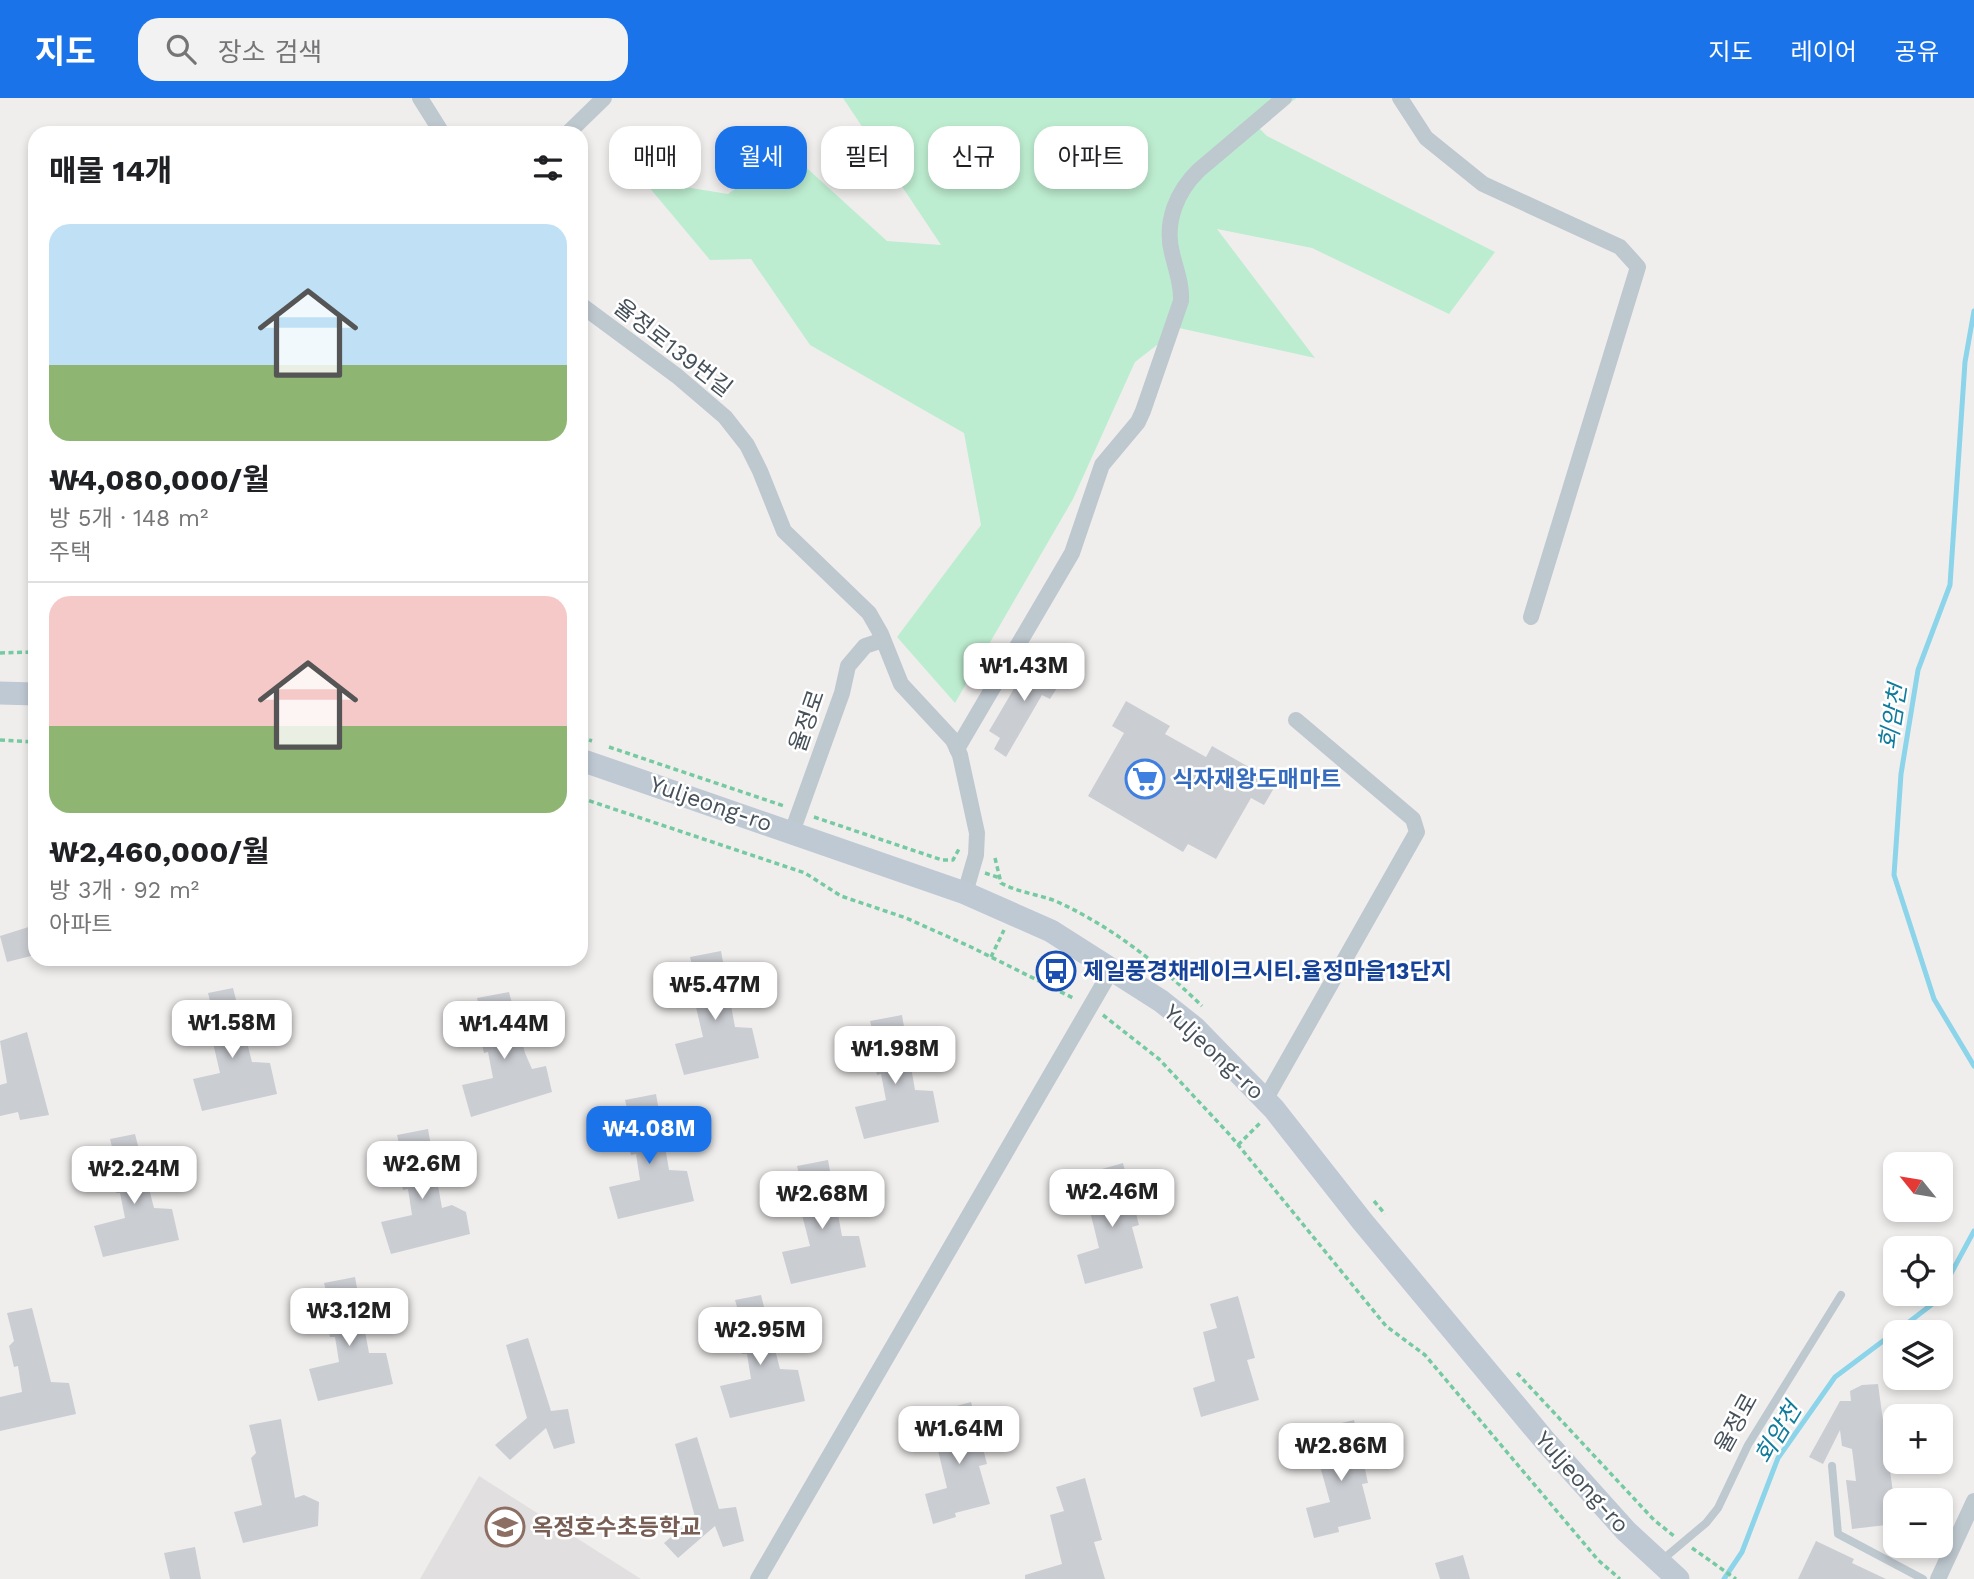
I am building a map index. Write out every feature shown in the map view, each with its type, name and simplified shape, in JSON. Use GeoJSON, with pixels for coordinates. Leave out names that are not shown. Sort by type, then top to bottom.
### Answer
{"type":"FeatureCollection","features":[{"type":"Feature","properties":{"kind":"main road"},"geometry":{"type":"LineString","coordinates":[[0,693],[28,694]]}},
{"type":"Feature","properties":{"kind":"main road","name":"Yuljeong-ro"},"geometry":{"type":"LineString","coordinates":[[588,763],[796,822],[1051,931],[1161,1001],[1195,1028],[1265,1100],[1546,1442],[1626,1531],[1678,1579]]}},
{"type":"Feature","properties":{"kind":"street"},"geometry":{"type":"LineString","coordinates":[[420,98],[438,126]]}},
{"type":"Feature","properties":{"kind":"street"},"geometry":{"type":"LineString","coordinates":[[575,126],[604,98]]}},
{"type":"Feature","properties":{"kind":"street"},"geometry":{"type":"LineString","coordinates":[[957,749],[1072,552],[1102,466],[1138,422],[1143,411],[1181,301],[1182,290],[1171,250],[1170,234],[1177,196],[1199,170],[1284,98]]}},
{"type":"Feature","properties":{"kind":"street"},"geometry":{"type":"LineString","coordinates":[[1400,98],[1426,138],[1483,184],[1620,247],[1638,267],[1531,617]]}},
{"type":"Feature","properties":{"kind":"street","name":"율정로139번길"},"geometry":{"type":"LineString","coordinates":[[588,310],[677,376],[725,417],[747,445],[784,531],[869,613],[901,684],[945,730],[957,749],[977,834],[976,855],[965,893]]}},
{"type":"Feature","properties":{"kind":"street","name":"율정로"},"geometry":{"type":"LineString","coordinates":[[796,822],[842,693],[848,666],[865,646],[883,640]]}},
{"type":"Feature","properties":{"kind":"street"},"geometry":{"type":"LineString","coordinates":[[1265,1100],[1417,832],[1413,819],[1296,719]]}},
{"type":"Feature","properties":{"kind":"street"},"geometry":{"type":"LineString","coordinates":[[758,1579],[1112,969]]}},
{"type":"Feature","properties":{"kind":"street"},"geometry":{"type":"LineString","coordinates":[[1938,1579],[1974,1501]]}},
{"type":"Feature","properties":{"kind":"lane","name":"율정로"},"geometry":{"type":"LineString","coordinates":[[1660,1562],[1706,1523],[1718,1508],[1748,1445],[1841,1295]]}},
{"type":"Feature","properties":{"kind":"lane"},"geometry":{"type":"LineString","coordinates":[[1832,1466],[1838,1534],[1923,1579]]}},
{"type":"Feature","properties":{"kind":"path"},"geometry":{"type":"LineString","coordinates":[[0,653],[28,652]]}},
{"type":"Feature","properties":{"kind":"path"},"geometry":{"type":"LineString","coordinates":[[588,739],[594,741]]}},
{"type":"Feature","properties":{"kind":"path"},"geometry":{"type":"LineString","coordinates":[[0,740],[28,742]]}},
{"type":"Feature","properties":{"kind":"path"},"geometry":{"type":"LineString","coordinates":[[607,746],[796,822],[942,860],[953,860],[961,845]]}},
{"type":"Feature","properties":{"kind":"path"},"geometry":{"type":"LineString","coordinates":[[588,800],[805,873],[841,896],[906,918],[971,947],[1090,1007],[1159,1059],[1230,1135],[1386,1326],[1425,1354],[1598,1560],[1620,1579]]}},
{"type":"Feature","properties":{"kind":"path"},"geometry":{"type":"LineString","coordinates":[[995,858],[1001,883]]}},
{"type":"Feature","properties":{"kind":"path"},"geometry":{"type":"LineString","coordinates":[[1367,1192],[1385,1214]]}},
{"type":"Feature","properties":{"kind":"path"},"geometry":{"type":"LineString","coordinates":[[1508,1364],[1654,1520],[1736,1579]]}},
{"type":"Feature","properties":{"kind":"shaded area","name":"옥정호수초등학교"},"geometry":{"type":"Polygon","coordinates":[[[479,1476],[641,1579],[420,1579],[479,1476]]]}},
{"type":"Feature","properties":{"kind":"green space"},"geometry":{"type":"Polygon","coordinates":[[[843,98],[1297,98],[1256,125],[1267,136],[1495,252],[1449,314],[1312,248],[1217,229],[1315,358],[1179,328],[1135,362],[1073,499],[955,703],[897,637],[981,525],[964,433],[810,345],[751,259],[710,260],[651,189],[698,189],[728,194],[735,189],[807,189],[807,168],[821,181],[821,189],[830,189],[887,241],[941,245],[904,189],[914,189],[914,126],[862,126],[843,98]]]}},
{"type":"Feature","properties":{"kind":"building"},"geometry":{"type":"Polygon","coordinates":[[[1032,658],[1064,677],[1050,699],[1042,695],[1006,757],[994,749],[1000,738],[989,731],[1032,658]]]}},
{"type":"Feature","properties":{"kind":"building"},"geometry":{"type":"Polygon","coordinates":[[[1126,701],[1170,726],[1165,734],[1206,757],[1212,746],[1277,783],[1264,805],[1251,798],[1216,859],[1188,844],[1183,852],[1088,796],[1124,733],[1112,726],[1126,701]]]}},
{"type":"Feature","properties":{"kind":"building"},"geometry":{"type":"Polygon","coordinates":[[[28,927],[28,957],[7,962],[0,936],[28,927]]]}},
{"type":"Feature","properties":{"kind":"building"},"geometry":{"type":"Polygon","coordinates":[[[721,951],[735,1027],[752,1028],[759,1058],[684,1075],[675,1044],[703,1037],[692,990],[697,986],[690,957],[721,951]]]}},
{"type":"Feature","properties":{"kind":"building"},"geometry":{"type":"Polygon","coordinates":[[[233,988],[252,1062],[270,1063],[277,1094],[202,1111],[193,1079],[220,1073],[209,1026],[215,1021],[208,993],[233,988]]]}},
{"type":"Feature","properties":{"kind":"building"},"geometry":{"type":"Polygon","coordinates":[[[509,992],[525,1053],[532,1069],[546,1066],[552,1092],[471,1117],[462,1085],[493,1078],[488,1052],[484,1053],[479,1032],[484,1027],[477,998],[509,992]]]}},
{"type":"Feature","properties":{"kind":"building"},"geometry":{"type":"Polygon","coordinates":[[[902,1015],[915,1090],[933,1091],[939,1122],[864,1139],[855,1107],[886,1100],[881,1074],[877,1075],[872,1054],[877,1049],[870,1021],[902,1015]]]}},
{"type":"Feature","properties":{"kind":"building"},"geometry":{"type":"Polygon","coordinates":[[[27,1032],[49,1115],[20,1120],[18,1112],[0,1116],[0,1085],[7,1083],[0,1041],[27,1032]]]}},
{"type":"Feature","properties":{"kind":"building"},"geometry":{"type":"Polygon","coordinates":[[[656,1094],[669,1170],[687,1171],[694,1201],[618,1219],[609,1187],[640,1180],[636,1154],[631,1155],[626,1133],[632,1129],[625,1100],[656,1094]]]}},
{"type":"Feature","properties":{"kind":"building"},"geometry":{"type":"Polygon","coordinates":[[[428,1129],[442,1208],[452,1205],[466,1212],[470,1234],[391,1254],[381,1222],[412,1215],[408,1189],[403,1190],[398,1168],[404,1164],[397,1135],[428,1129]]]}},
{"type":"Feature","properties":{"kind":"building"},"geometry":{"type":"Polygon","coordinates":[[[135,1134],[154,1208],[172,1209],[179,1240],[103,1257],[94,1226],[125,1218],[120,1193],[116,1193],[111,1172],[117,1167],[110,1139],[135,1134]]]}},
{"type":"Feature","properties":{"kind":"building"},"geometry":{"type":"Polygon","coordinates":[[[828,1160],[842,1236],[859,1236],[866,1267],[791,1284],[782,1252],[810,1246],[798,1199],[804,1194],[797,1166],[828,1160]]]}},
{"type":"Feature","properties":{"kind":"building"},"geometry":{"type":"Polygon","coordinates":[[[1123,1163],[1139,1225],[1132,1227],[1143,1268],[1085,1284],[1077,1255],[1099,1248],[1087,1199],[1101,1195],[1095,1171],[1123,1163]]]}},
{"type":"Feature","properties":{"kind":"building"},"geometry":{"type":"Polygon","coordinates":[[[355,1277],[369,1353],[386,1353],[393,1384],[318,1401],[309,1369],[339,1362],[335,1337],[330,1337],[326,1316],[331,1311],[324,1283],[355,1277]]]}},
{"type":"Feature","properties":{"kind":"building"},"geometry":{"type":"Polygon","coordinates":[[[761,1295],[780,1369],[798,1370],[805,1401],[730,1418],[720,1386],[751,1379],[747,1354],[742,1354],[737,1333],[743,1328],[735,1300],[761,1295]]]}},
{"type":"Feature","properties":{"kind":"building"},"geometry":{"type":"Polygon","coordinates":[[[1238,1296],[1255,1358],[1247,1360],[1259,1400],[1201,1417],[1193,1388],[1215,1381],[1203,1332],[1217,1328],[1210,1304],[1238,1296]]]}},
{"type":"Feature","properties":{"kind":"building"},"geometry":{"type":"Polygon","coordinates":[[[32,1308],[51,1382],[69,1383],[76,1414],[0,1431],[0,1397],[22,1392],[18,1366],[14,1367],[9,1346],[14,1341],[7,1313],[32,1308]]]}},
{"type":"Feature","properties":{"kind":"building"},"geometry":{"type":"Polygon","coordinates":[[[528,1338],[551,1411],[568,1409],[575,1443],[554,1449],[546,1428],[510,1460],[495,1445],[527,1418],[506,1345],[528,1338]]]}},
{"type":"Feature","properties":{"kind":"building"},"geometry":{"type":"Polygon","coordinates":[[[1878,1384],[1883,1420],[1883,1474],[1890,1474],[1892,1488],[1883,1488],[1883,1525],[1852,1529],[1846,1480],[1856,1481],[1852,1449],[1842,1446],[1840,1430],[1823,1464],[1809,1457],[1840,1401],[1851,1401],[1850,1391],[1862,1385],[1878,1384]]]}},
{"type":"Feature","properties":{"kind":"building"},"geometry":{"type":"Polygon","coordinates":[[[971,1402],[987,1464],[979,1466],[990,1504],[955,1513],[956,1517],[933,1524],[925,1494],[947,1488],[935,1438],[949,1434],[942,1410],[971,1402]]]}},
{"type":"Feature","properties":{"kind":"building"},"geometry":{"type":"Polygon","coordinates":[[[281,1419],[295,1498],[304,1495],[319,1502],[318,1526],[243,1543],[234,1512],[262,1505],[251,1458],[256,1453],[249,1425],[281,1419]]]}},
{"type":"Feature","properties":{"kind":"building"},"geometry":{"type":"Polygon","coordinates":[[[1354,1420],[1368,1483],[1362,1484],[1371,1519],[1338,1527],[1339,1532],[1314,1538],[1306,1508],[1330,1502],[1317,1455],[1331,1451],[1325,1427],[1354,1420]]]}},
{"type":"Feature","properties":{"kind":"building"},"geometry":{"type":"Polygon","coordinates":[[[697,1437],[719,1509],[736,1507],[744,1541],[723,1547],[715,1526],[678,1558],[664,1543],[695,1517],[675,1444],[697,1437]]]}},
{"type":"Feature","properties":{"kind":"building"},"geometry":{"type":"Polygon","coordinates":[[[1085,1478],[1102,1540],[1094,1542],[1105,1579],[1025,1579],[1025,1575],[1062,1564],[1050,1515],[1064,1511],[1056,1487],[1085,1478]]]}},
{"type":"Feature","properties":{"kind":"building"},"geometry":{"type":"Polygon","coordinates":[[[1816,1541],[1854,1559],[1852,1563],[1886,1579],[1798,1579],[1816,1541]]]}},
{"type":"Feature","properties":{"kind":"building"},"geometry":{"type":"Polygon","coordinates":[[[195,1547],[201,1579],[170,1579],[164,1553],[195,1547]]]}},
{"type":"Feature","properties":{"kind":"building"},"geometry":{"type":"Polygon","coordinates":[[[1463,1555],[1470,1579],[1440,1579],[1435,1563],[1463,1555]]]}},
{"type":"Feature","properties":{"kind":"waterway","name":"회암천"},"geometry":{"type":"LineString","coordinates":[[1974,311],[1965,362],[1950,585],[1918,670],[1901,774],[1894,875],[1934,999],[1974,1066]]}},
{"type":"Feature","properties":{"kind":"waterway","name":"회암천"},"geometry":{"type":"LineString","coordinates":[[1953,1270],[1974,1231]]}},
{"type":"Feature","properties":{"kind":"waterway","name":"회암천"},"geometry":{"type":"LineString","coordinates":[[1912,1320],[1930,1306]]}},
{"type":"Feature","properties":{"kind":"waterway","name":"회암천"},"geometry":{"type":"LineString","coordinates":[[1724,1579],[1742,1552],[1778,1458],[1835,1377],[1883,1341]]}},
{"type":"Feature","properties":{"kind":"place","name":"식자재왕도매마트"},"geometry":{"type":"Point","coordinates":[1145,779]}},
{"type":"Feature","properties":{"kind":"place","name":"제일풍경채레이크시티.율정마을13단지"},"geometry":{"type":"Point","coordinates":[1056,971]}},
{"type":"Feature","properties":{"kind":"place","name":"옥정호수초등학교"},"geometry":{"type":"Point","coordinates":[505,1527]}}]}
